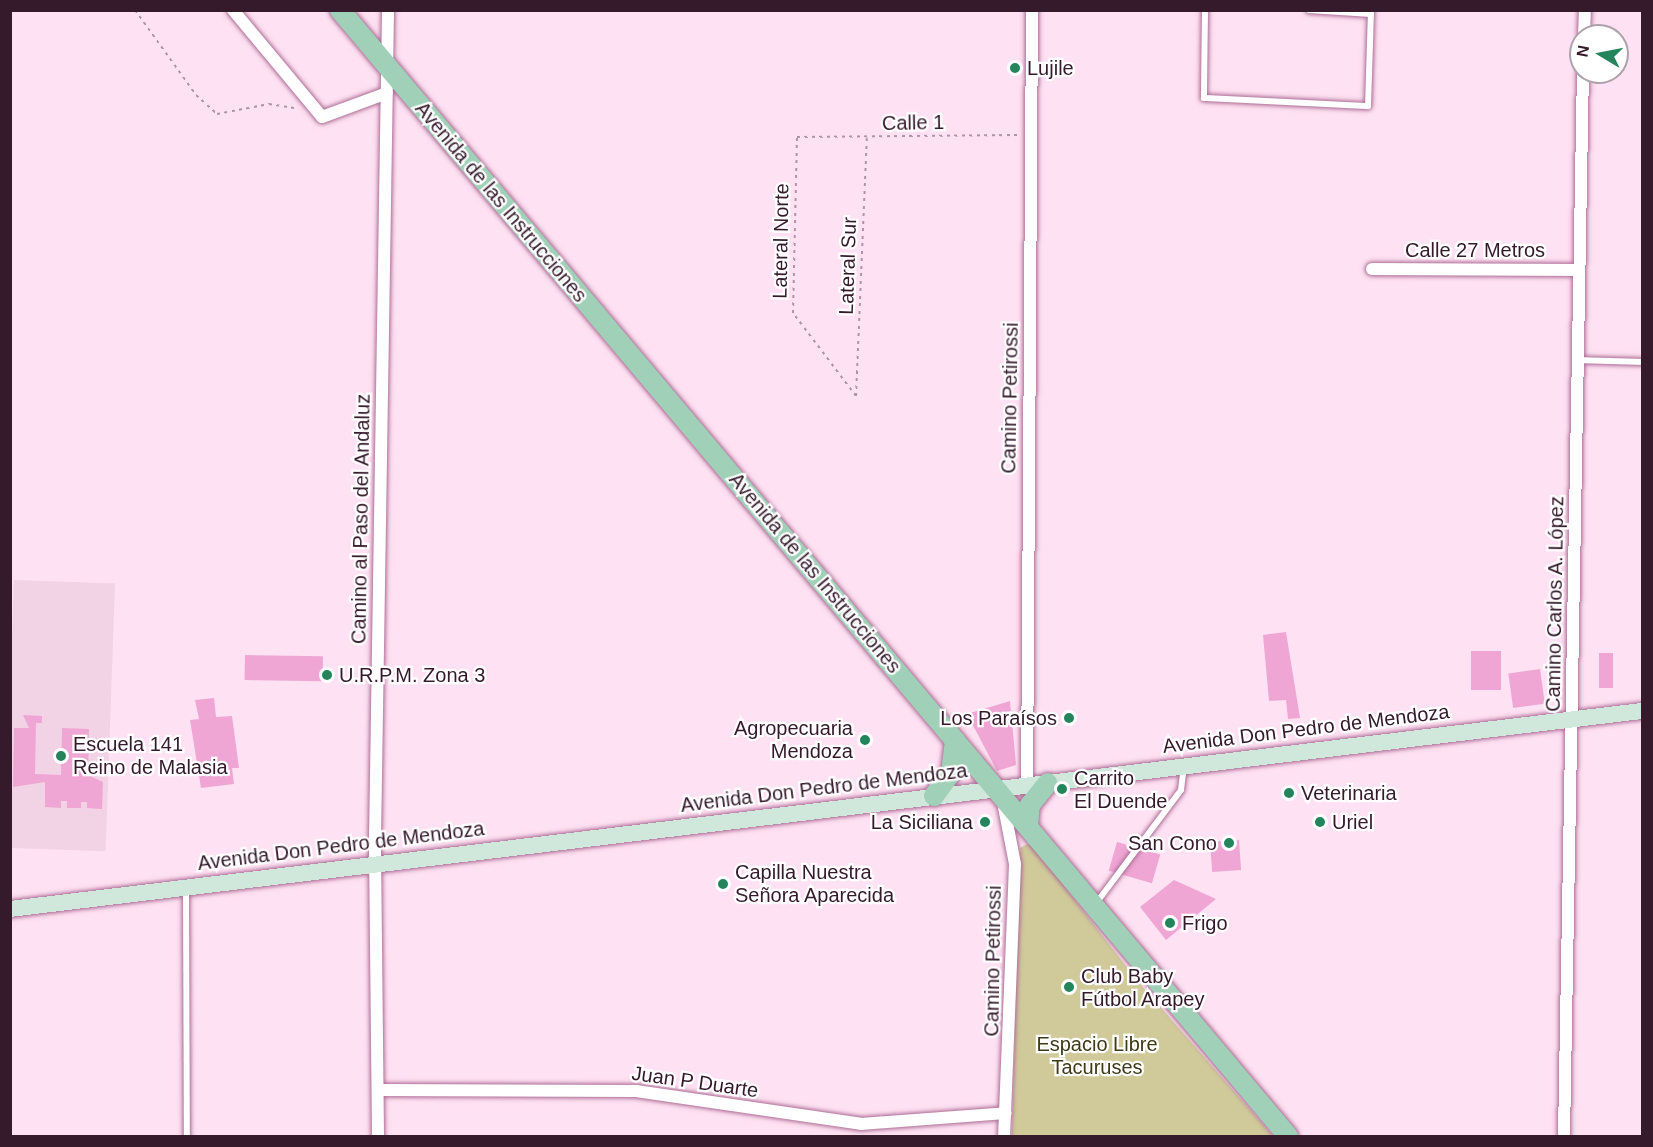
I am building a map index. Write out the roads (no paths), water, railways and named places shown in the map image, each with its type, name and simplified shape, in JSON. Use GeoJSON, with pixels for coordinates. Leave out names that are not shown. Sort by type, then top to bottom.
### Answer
{"type":"FeatureCollection","features":[{"type":"Feature","properties":{"kind":"main road","name":"Avenida de las Instrucciones"},"geometry":{"type":"LineString","coordinates":[[340,10],[1288,1137]]}},
{"type":"Feature","properties":{"kind":"main road"},"geometry":{"type":"LineString","coordinates":[[934,796],[951,773],[955,740]]}},
{"type":"Feature","properties":{"kind":"main road"},"geometry":{"type":"LineString","coordinates":[[1028,826],[1030,805],[1048,783]]}},
{"type":"Feature","properties":{"kind":"street"},"geometry":{"type":"LineString","coordinates":[[233,10],[322,117],[387,93]]}},
{"type":"Feature","properties":{"kind":"street","name":"Camino al Paso del Andaluz"},"geometry":{"type":"LineString","coordinates":[[378,1137],[375,862],[388,10]]}},
{"type":"Feature","properties":{"kind":"street","name":"Camino Petirossi"},"geometry":{"type":"LineString","coordinates":[[1027,786],[1032,10]]}},
{"type":"Feature","properties":{"kind":"street","name":"Camino Carlos A. López"},"geometry":{"type":"LineString","coordinates":[[1564,1137],[1583,84]]}},
{"type":"Feature","properties":{"kind":"street","name":"Calle 27 Metros"},"geometry":{"type":"LineString","coordinates":[[1372,269],[1578,270]]}},
{"type":"Feature","properties":{"kind":"street","name":"Avenida Don Pedro de Mendoza"},"geometry":{"type":"LineString","coordinates":[[10,909],[375,862],[1642,711]]}},
{"type":"Feature","properties":{"kind":"street","name":"Camino Petirossi"},"geometry":{"type":"LineString","coordinates":[[997,789],[1010,821],[1015,864],[1004,1137]]}},
{"type":"Feature","properties":{"kind":"street","name":"Juan P Duarte"},"geometry":{"type":"LineString","coordinates":[[378,1090],[636,1091],[861,1124],[1006,1113]]}},
{"type":"Feature","properties":{"kind":"lane"},"geometry":{"type":"LineString","coordinates":[[1205,10],[1204,98],[1368,106],[1371,12],[1309,10]]}},
{"type":"Feature","properties":{"kind":"lane"},"geometry":{"type":"LineString","coordinates":[[1577,360],[1642,362]]}},
{"type":"Feature","properties":{"kind":"lane"},"geometry":{"type":"LineString","coordinates":[[1094,905],[1181,790],[1184,764]]}},
{"type":"Feature","properties":{"kind":"lane"},"geometry":{"type":"LineString","coordinates":[[186,886],[187,1137]]}},
{"type":"Feature","properties":{"kind":"place","name":"Lujile"},"geometry":{"type":"Point","coordinates":[1015,68]}},
{"type":"Feature","properties":{"kind":"place","name":"U.R.P.M. Zona 3"},"geometry":{"type":"Point","coordinates":[327,675]}},
{"type":"Feature","properties":{"kind":"place","name":"Los Paraísos"},"geometry":{"type":"Point","coordinates":[1069,718]}},
{"type":"Feature","properties":{"kind":"place","name":"Agropecuaria Mendoza"},"geometry":{"type":"Point","coordinates":[865,740]}},
{"type":"Feature","properties":{"kind":"place","name":"Escuela 141 Reino de Malasia"},"geometry":{"type":"Point","coordinates":[61,756]}},
{"type":"Feature","properties":{"kind":"place","name":"Carrito El Duende"},"geometry":{"type":"Point","coordinates":[1062,789]}},
{"type":"Feature","properties":{"kind":"place","name":"Veterinaria"},"geometry":{"type":"Point","coordinates":[1289,793]}},
{"type":"Feature","properties":{"kind":"place","name":"La Siciliana"},"geometry":{"type":"Point","coordinates":[985,822]}},
{"type":"Feature","properties":{"kind":"place","name":"Uriel"},"geometry":{"type":"Point","coordinates":[1320,822]}},
{"type":"Feature","properties":{"kind":"place","name":"San Cono"},"geometry":{"type":"Point","coordinates":[1229,843]}},
{"type":"Feature","properties":{"kind":"place","name":"Capilla Nuestra Señora Aparecida"},"geometry":{"type":"Point","coordinates":[723,884]}},
{"type":"Feature","properties":{"kind":"place","name":"Frigo"},"geometry":{"type":"Point","coordinates":[1170,923]}},
{"type":"Feature","properties":{"kind":"place","name":"Club Baby Fútbol Arapey"},"geometry":{"type":"Point","coordinates":[1069,987]}},
{"type":"Feature","properties":{"kind":"park label","name":"Espacio Libre Tacuruses"},"geometry":{"type":"Point","coordinates":[1097,1056]}}]}
